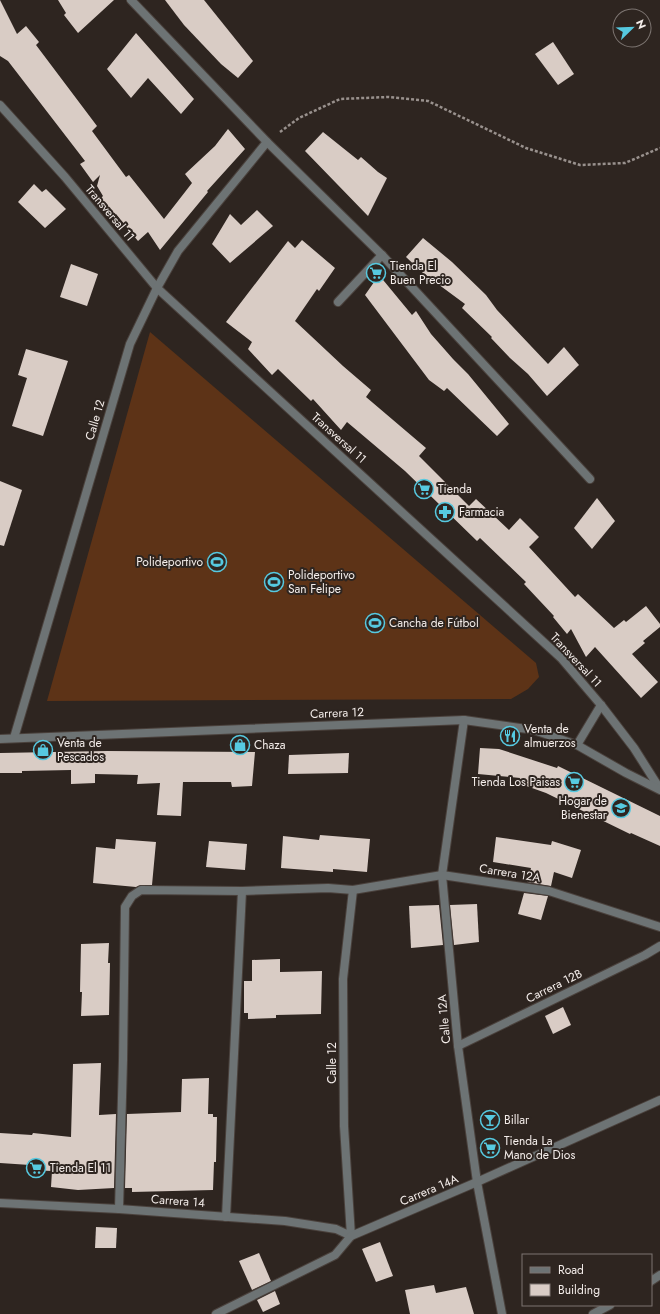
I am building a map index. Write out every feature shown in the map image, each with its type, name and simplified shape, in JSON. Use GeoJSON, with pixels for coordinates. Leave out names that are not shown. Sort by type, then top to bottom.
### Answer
{"type":"FeatureCollection","features":[{"type":"Feature","properties":{"kind":"street"},"geometry":{"type":"LineString","coordinates":[[131,0],[267,142],[382,255],[590,478]]}},
{"type":"Feature","properties":{"kind":"street","name":"Transversal 11"},"geometry":{"type":"LineString","coordinates":[[0,106],[65,177],[157,288],[561,658],[601,705],[634,748],[660,789]]}},
{"type":"Feature","properties":{"kind":"street","name":"Calle 12"},"geometry":{"type":"LineString","coordinates":[[14,738],[130,344],[157,288],[178,251],[267,142]]}},
{"type":"Feature","properties":{"kind":"street"},"geometry":{"type":"LineString","coordinates":[[338,302],[382,255]]}},
{"type":"Feature","properties":{"kind":"street"},"geometry":{"type":"LineString","coordinates":[[577,745],[601,705]]}},
{"type":"Feature","properties":{"kind":"street","name":"Carrera 12"},"geometry":{"type":"LineString","coordinates":[[0,739],[464,720],[534,730],[577,745],[626,773],[660,789]]}},
{"type":"Feature","properties":{"kind":"street","name":"Calle 12A"},"geometry":{"type":"LineString","coordinates":[[464,720],[442,875],[458,1046],[477,1182],[502,1314]]}},
{"type":"Feature","properties":{"kind":"street","name":"Carrera 12A"},"geometry":{"type":"LineString","coordinates":[[119,1209],[125,907],[132,896],[141,890],[242,891],[328,888],[353,890],[442,875],[549,891],[660,927]]}},
{"type":"Feature","properties":{"kind":"street","name":"Calle 12"},"geometry":{"type":"LineString","coordinates":[[351,1236],[344,1126],[343,979],[353,890]]}},
{"type":"Feature","properties":{"kind":"street"},"geometry":{"type":"LineString","coordinates":[[226,1217],[242,891]]}},
{"type":"Feature","properties":{"kind":"street","name":"Carrera 12B"},"geometry":{"type":"LineString","coordinates":[[458,1046],[645,955],[660,946]]}},
{"type":"Feature","properties":{"kind":"street","name":"Carrera 14A"},"geometry":{"type":"LineString","coordinates":[[216,1314],[336,1254],[351,1236],[477,1182],[660,1100]]}},
{"type":"Feature","properties":{"kind":"street","name":"Carrera 14"},"geometry":{"type":"LineString","coordinates":[[0,1203],[119,1209],[285,1221],[336,1229],[351,1236]]}},
{"type":"Feature","properties":{"kind":"street"},"geometry":{"type":"LineString","coordinates":[[593,1314],[608,1306]]}},
{"type":"Feature","properties":{"kind":"path"},"geometry":{"type":"LineString","coordinates":[[267,142],[299,118],[340,99],[388,97],[428,102],[526,148],[580,165],[625,163],[660,148]]}},
{"type":"Feature","properties":{"kind":"shaded area"},"geometry":{"type":"Polygon","coordinates":[[[150,332],[536,663],[539,677],[528,689],[511,699],[47,701],[150,332]]]}},
{"type":"Feature","properties":{"kind":"building"},"geometry":{"type":"Polygon","coordinates":[[[0,0],[17,34],[26,26],[39,42],[36,45],[97,126],[92,131],[126,177],[129,175],[164,219],[192,183],[185,174],[215,146],[228,129],[245,149],[207,191],[208,192],[160,250],[148,232],[138,241],[116,214],[114,216],[100,199],[103,196],[97,186],[100,175],[93,182],[80,164],[85,161],[8,61],[0,56],[0,0]]]}},
{"type":"Feature","properties":{"kind":"building"},"geometry":{"type":"Polygon","coordinates":[[[58,0],[114,0],[78,33],[64,15],[66,13],[58,0]]]}},
{"type":"Feature","properties":{"kind":"building"},"geometry":{"type":"Polygon","coordinates":[[[165,0],[204,0],[253,61],[238,78],[221,64],[184,25],[165,0]]]}},
{"type":"Feature","properties":{"kind":"building"},"geometry":{"type":"Polygon","coordinates":[[[136,33],[194,99],[181,114],[148,78],[131,98],[107,69],[136,33]]]}},
{"type":"Feature","properties":{"kind":"building"},"geometry":{"type":"Polygon","coordinates":[[[553,42],[574,74],[558,85],[535,54],[553,42]]]}},
{"type":"Feature","properties":{"kind":"building"},"geometry":{"type":"Polygon","coordinates":[[[323,132],[358,160],[361,157],[387,178],[368,216],[305,151],[323,132]]]}},
{"type":"Feature","properties":{"kind":"building"},"geometry":{"type":"Polygon","coordinates":[[[34,184],[42,192],[46,189],[66,209],[45,228],[18,202],[34,184]]]}},
{"type":"Feature","properties":{"kind":"building"},"geometry":{"type":"Polygon","coordinates":[[[257,210],[273,226],[230,263],[212,244],[230,214],[241,225],[257,210]]]}},
{"type":"Feature","properties":{"kind":"building"},"geometry":{"type":"Polygon","coordinates":[[[423,238],[452,262],[486,295],[497,310],[548,364],[564,347],[579,365],[547,396],[528,374],[510,358],[491,338],[492,337],[462,308],[465,304],[423,273],[406,257],[423,238]]]}},
{"type":"Feature","properties":{"kind":"building"},"geometry":{"type":"Polygon","coordinates":[[[302,240],[335,268],[319,291],[317,289],[295,321],[371,390],[366,397],[426,448],[419,456],[469,506],[476,499],[509,530],[520,518],[539,537],[529,547],[575,597],[578,594],[614,628],[624,620],[626,622],[646,606],[660,624],[660,627],[643,641],[645,643],[632,654],[658,682],[641,698],[595,647],[586,657],[571,629],[567,634],[553,617],[554,616],[524,584],[526,582],[480,538],[477,541],[405,471],[347,422],[341,430],[313,399],[311,401],[278,369],[272,375],[248,349],[252,342],[226,322],[288,241],[295,248],[302,240]]]}},
{"type":"Feature","properties":{"kind":"building"},"geometry":{"type":"Polygon","coordinates":[[[71,264],[98,274],[87,306],[60,297],[71,264]]]}},
{"type":"Feature","properties":{"kind":"building"},"geometry":{"type":"Polygon","coordinates":[[[379,275],[412,315],[416,311],[431,334],[468,374],[509,424],[497,436],[447,388],[444,391],[429,380],[365,295],[379,275]]]}},
{"type":"Feature","properties":{"kind":"building"},"geometry":{"type":"Polygon","coordinates":[[[26,349],[68,361],[43,436],[12,426],[27,378],[18,375],[26,349]]]}},
{"type":"Feature","properties":{"kind":"building"},"geometry":{"type":"Polygon","coordinates":[[[0,481],[22,490],[4,546],[0,545],[0,481]]]}},
{"type":"Feature","properties":{"kind":"building"},"geometry":{"type":"Polygon","coordinates":[[[597,498],[615,521],[592,549],[574,528],[597,498]]]}},
{"type":"Feature","properties":{"kind":"building"},"geometry":{"type":"Polygon","coordinates":[[[480,748],[499,749],[557,768],[558,766],[660,816],[660,846],[631,833],[630,834],[546,793],[518,783],[520,778],[478,774],[480,748]]]}},
{"type":"Feature","properties":{"kind":"building"},"geometry":{"type":"Polygon","coordinates":[[[107,751],[255,752],[252,786],[232,787],[231,782],[183,782],[181,816],[157,815],[160,783],[137,784],[138,775],[95,774],[95,783],[71,784],[71,770],[0,773],[0,753],[107,751]]]}},
{"type":"Feature","properties":{"kind":"building"},"geometry":{"type":"Polygon","coordinates":[[[349,753],[348,773],[288,774],[289,755],[349,753]]]}},
{"type":"Feature","properties":{"kind":"building"},"geometry":{"type":"Polygon","coordinates":[[[320,835],[370,839],[367,872],[333,869],[333,872],[281,868],[283,836],[319,840],[320,835]]]}},
{"type":"Feature","properties":{"kind":"building"},"geometry":{"type":"Polygon","coordinates":[[[496,837],[551,845],[552,841],[581,850],[572,878],[554,872],[551,886],[527,882],[531,868],[493,862],[496,837]]]}},
{"type":"Feature","properties":{"kind":"building"},"geometry":{"type":"Polygon","coordinates":[[[116,839],[156,842],[152,885],[141,885],[136,887],[93,883],[96,847],[115,849],[116,839]]]}},
{"type":"Feature","properties":{"kind":"building"},"geometry":{"type":"Polygon","coordinates":[[[209,841],[247,844],[245,870],[206,867],[209,841]]]}},
{"type":"Feature","properties":{"kind":"building"},"geometry":{"type":"Polygon","coordinates":[[[524,893],[548,896],[541,920],[518,914],[524,893]]]}},
{"type":"Feature","properties":{"kind":"building"},"geometry":{"type":"Polygon","coordinates":[[[477,904],[479,942],[454,945],[450,905],[477,904]]]}},
{"type":"Feature","properties":{"kind":"building"},"geometry":{"type":"Polygon","coordinates":[[[439,905],[443,945],[411,948],[409,906],[439,905]]]}},
{"type":"Feature","properties":{"kind":"building"},"geometry":{"type":"Polygon","coordinates":[[[109,943],[109,1015],[81,1016],[81,944],[109,943]]]}},
{"type":"Feature","properties":{"kind":"building"},"geometry":{"type":"Polygon","coordinates":[[[280,959],[280,972],[322,971],[321,1014],[276,1015],[276,1018],[248,1019],[248,1013],[244,1013],[244,981],[252,981],[252,960],[280,959]]]}},
{"type":"Feature","properties":{"kind":"building"},"geometry":{"type":"Polygon","coordinates":[[[563,1007],[571,1025],[553,1034],[545,1016],[563,1007]]]}},
{"type":"Feature","properties":{"kind":"building"},"geometry":{"type":"Polygon","coordinates":[[[101,1063],[99,1115],[116,1114],[114,1188],[78,1190],[51,1187],[52,1171],[30,1170],[30,1165],[0,1163],[0,1133],[32,1135],[33,1133],[71,1137],[73,1064],[101,1063]]]}},
{"type":"Feature","properties":{"kind":"building"},"geometry":{"type":"Polygon","coordinates":[[[209,1078],[208,1114],[213,1114],[213,1117],[217,1117],[216,1162],[214,1162],[213,1190],[132,1192],[132,1188],[125,1188],[127,1114],[181,1112],[182,1079],[209,1078]]]}},
{"type":"Feature","properties":{"kind":"building"},"geometry":{"type":"Polygon","coordinates":[[[96,1227],[117,1228],[116,1248],[95,1248],[96,1227]]]}},
{"type":"Feature","properties":{"kind":"building"},"geometry":{"type":"Polygon","coordinates":[[[380,1242],[393,1276],[376,1282],[362,1249],[380,1242]]]}},
{"type":"Feature","properties":{"kind":"building"},"geometry":{"type":"Polygon","coordinates":[[[259,1253],[271,1281],[252,1290],[239,1261],[259,1253]]]}},
{"type":"Feature","properties":{"kind":"building"},"geometry":{"type":"Polygon","coordinates":[[[434,1285],[436,1293],[466,1287],[474,1314],[410,1314],[405,1290],[434,1285]]]}},
{"type":"Feature","properties":{"kind":"building"},"geometry":{"type":"Polygon","coordinates":[[[275,1291],[280,1304],[263,1312],[257,1300],[275,1291]]]}},
{"type":"Feature","properties":{"kind":"place","name":"Tienda El Buen Precio"},"geometry":{"type":"Point","coordinates":[376,273]}},
{"type":"Feature","properties":{"kind":"place","name":"Tienda"},"geometry":{"type":"Point","coordinates":[424,489]}},
{"type":"Feature","properties":{"kind":"place","name":"Farmacia"},"geometry":{"type":"Point","coordinates":[445,512]}},
{"type":"Feature","properties":{"kind":"place","name":"Polideportivo"},"geometry":{"type":"Point","coordinates":[217,562]}},
{"type":"Feature","properties":{"kind":"place","name":"Polideportivo San Felipe"},"geometry":{"type":"Point","coordinates":[274,582]}},
{"type":"Feature","properties":{"kind":"place","name":"Cancha de Fútbol"},"geometry":{"type":"Point","coordinates":[375,623]}},
{"type":"Feature","properties":{"kind":"place","name":"Venta de almuerzos"},"geometry":{"type":"Point","coordinates":[510,736]}},
{"type":"Feature","properties":{"kind":"place","name":"Chaza"},"geometry":{"type":"Point","coordinates":[240,745]}},
{"type":"Feature","properties":{"kind":"place","name":"Venta de Pescados"},"geometry":{"type":"Point","coordinates":[43,750]}},
{"type":"Feature","properties":{"kind":"place","name":"Tienda Los Paisas"},"geometry":{"type":"Point","coordinates":[574,782]}},
{"type":"Feature","properties":{"kind":"place","name":"Hogar de Bienestar"},"geometry":{"type":"Point","coordinates":[621,808]}},
{"type":"Feature","properties":{"kind":"place","name":"Billar"},"geometry":{"type":"Point","coordinates":[490,1120]}},
{"type":"Feature","properties":{"kind":"place","name":"Tienda La Mano de Dios"},"geometry":{"type":"Point","coordinates":[490,1148]}},
{"type":"Feature","properties":{"kind":"place","name":"Tienda El 11"},"geometry":{"type":"Point","coordinates":[36,1168]}}]}
